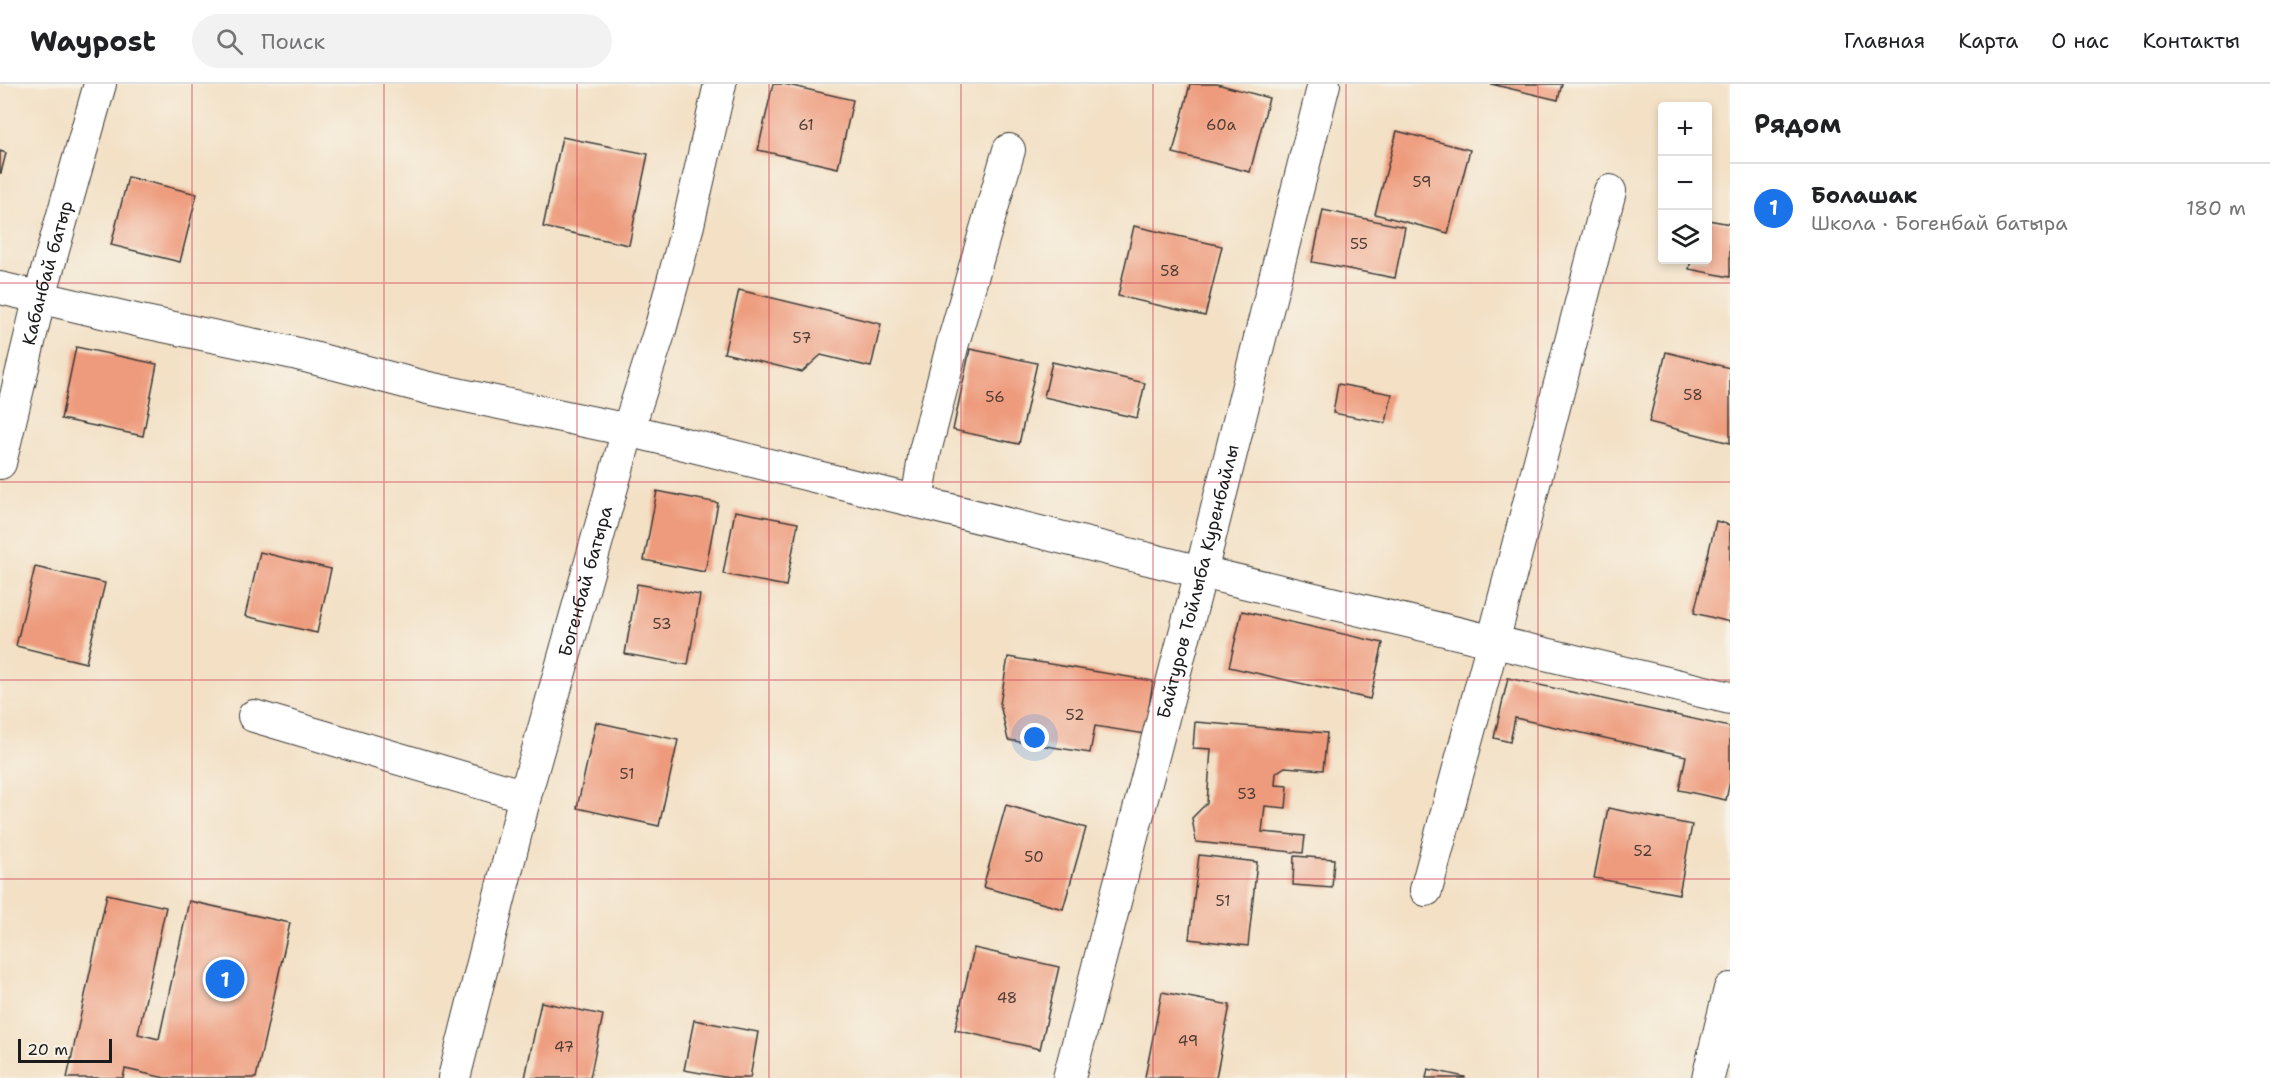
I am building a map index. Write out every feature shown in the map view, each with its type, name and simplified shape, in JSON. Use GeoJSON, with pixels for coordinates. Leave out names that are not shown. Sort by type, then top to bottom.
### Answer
{"type":"FeatureCollection","features":[{"type":"Feature","properties":{"kind":"street","name":"Кабанбай батыр"},"geometry":{"type":"LineString","coordinates":[[0,463],[39,297],[100,84]]}},
{"type":"Feature","properties":{"kind":"street","name":"Богенбай батыра"},"geometry":{"type":"LineString","coordinates":[[454,1078],[525,796],[628,430],[660,330],[677,267],[720,84]]}},
{"type":"Feature","properties":{"kind":"street","name":"Байтуров Тойлыба Куренбайлы"},"geometry":{"type":"LineString","coordinates":[[1069,1078],[1201,572],[1324,84]]}},
{"type":"Feature","properties":{"kind":"street"},"geometry":{"type":"LineString","coordinates":[[917,502],[925,451],[1010,150]]}},
{"type":"Feature","properties":{"kind":"street"},"geometry":{"type":"LineString","coordinates":[[1426,890],[1610,191]]}},
{"type":"Feature","properties":{"kind":"street"},"geometry":{"type":"LineString","coordinates":[[0,288],[140,321],[294,353],[428,388],[628,430],[1201,572],[1730,698]]}},
{"type":"Feature","properties":{"kind":"street"},"geometry":{"type":"LineString","coordinates":[[254,716],[525,796]]}},
{"type":"Feature","properties":{"kind":"street"},"geometry":{"type":"LineString","coordinates":[[1708,1078],[1730,989]]}},
{"type":"Feature","properties":{"kind":"building"},"geometry":{"type":"Polygon","coordinates":[[[773,84],[784,84],[853,100],[838,168],[758,150],[773,84]]]}},
{"type":"Feature","properties":{"kind":"building"},"geometry":{"type":"Polygon","coordinates":[[[1190,84],[1217,84],[1269,98],[1250,172],[1173,153],[1190,84]]]}},
{"type":"Feature","properties":{"kind":"building"},"geometry":{"type":"Polygon","coordinates":[[[1491,84],[1562,84],[1558,100],[1491,84]]]}},
{"type":"Feature","properties":{"kind":"building"},"geometry":{"type":"Polygon","coordinates":[[[1397,131],[1470,150],[1448,233],[1375,214],[1397,131]]]}},
{"type":"Feature","properties":{"kind":"building"},"geometry":{"type":"Polygon","coordinates":[[[562,137],[648,154],[629,245],[543,227],[562,137]]]}},
{"type":"Feature","properties":{"kind":"building"},"geometry":{"type":"Polygon","coordinates":[[[0,151],[6,153],[1,173],[0,173],[0,151]]]}},
{"type":"Feature","properties":{"kind":"building"},"geometry":{"type":"Polygon","coordinates":[[[128,177],[197,194],[180,262],[111,245],[128,177]]]}},
{"type":"Feature","properties":{"kind":"building"},"geometry":{"type":"Polygon","coordinates":[[[1323,210],[1405,227],[1395,278],[1312,262],[1323,210]]]}},
{"type":"Feature","properties":{"kind":"building"},"geometry":{"type":"Polygon","coordinates":[[[1712,221],[1730,224],[1730,277],[1689,269],[1690,264],[1712,264],[1712,221]]]}},
{"type":"Feature","properties":{"kind":"building"},"geometry":{"type":"Polygon","coordinates":[[[1134,226],[1222,246],[1205,316],[1118,296],[1134,226]]]}},
{"type":"Feature","properties":{"kind":"building"},"geometry":{"type":"Polygon","coordinates":[[[739,290],[881,324],[871,367],[821,355],[802,372],[724,353],[739,290]]]}},
{"type":"Feature","properties":{"kind":"building"},"geometry":{"type":"Polygon","coordinates":[[[76,347],[157,364],[143,436],[61,419],[76,347]]]}},
{"type":"Feature","properties":{"kind":"building"},"geometry":{"type":"Polygon","coordinates":[[[970,349],[1037,363],[1019,444],[953,430],[970,349]]]}},
{"type":"Feature","properties":{"kind":"building"},"geometry":{"type":"Polygon","coordinates":[[[1666,352],[1730,368],[1730,443],[1649,422],[1666,352]]]}},
{"type":"Feature","properties":{"kind":"building"},"geometry":{"type":"Polygon","coordinates":[[[1052,362],[1145,383],[1137,418],[1044,397],[1052,362]]]}},
{"type":"Feature","properties":{"kind":"building"},"geometry":{"type":"Polygon","coordinates":[[[1338,384],[1392,394],[1386,423],[1333,413],[1338,384]]]}},
{"type":"Feature","properties":{"kind":"building"},"geometry":{"type":"Polygon","coordinates":[[[657,491],[718,503],[705,572],[644,560],[657,491]]]}},
{"type":"Feature","properties":{"kind":"building"},"geometry":{"type":"Polygon","coordinates":[[[735,511],[798,523],[786,586],[723,574],[735,511]]]}},
{"type":"Feature","properties":{"kind":"building"},"geometry":{"type":"Polygon","coordinates":[[[1716,521],[1730,525],[1730,622],[1694,613],[1716,521]]]}},
{"type":"Feature","properties":{"kind":"building"},"geometry":{"type":"Polygon","coordinates":[[[260,552],[331,569],[317,633],[245,616],[260,552]]]}},
{"type":"Feature","properties":{"kind":"building"},"geometry":{"type":"Polygon","coordinates":[[[35,567],[105,583],[86,663],[16,646],[35,567]]]}},
{"type":"Feature","properties":{"kind":"building"},"geometry":{"type":"Polygon","coordinates":[[[637,584],[700,595],[688,665],[625,654],[637,584]]]}},
{"type":"Feature","properties":{"kind":"building"},"geometry":{"type":"Polygon","coordinates":[[[1242,611],[1383,643],[1370,699],[1229,667],[1242,611]]]}},
{"type":"Feature","properties":{"kind":"building"},"geometry":{"type":"Polygon","coordinates":[[[1008,657],[1153,681],[1145,734],[1095,726],[1090,753],[1008,740],[1000,704],[1008,657]]]}},
{"type":"Feature","properties":{"kind":"building"},"geometry":{"type":"Polygon","coordinates":[[[1508,678],[1730,727],[1730,781],[1726,800],[1679,790],[1686,756],[1515,718],[1510,742],[1494,738],[1508,678]]]}},
{"type":"Feature","properties":{"kind":"building"},"geometry":{"type":"Polygon","coordinates":[[[596,722],[678,740],[659,826],[577,808],[596,722]]]}},
{"type":"Feature","properties":{"kind":"building"},"geometry":{"type":"Polygon","coordinates":[[[1195,722],[1327,733],[1323,770],[1285,767],[1276,773],[1275,785],[1288,786],[1286,808],[1265,806],[1262,832],[1305,836],[1303,853],[1196,842],[1192,818],[1207,803],[1211,749],[1193,748],[1195,722]]]}},
{"type":"Feature","properties":{"kind":"building"},"geometry":{"type":"Polygon","coordinates":[[[1006,805],[1086,828],[1063,909],[983,887],[1006,805]]]}},
{"type":"Feature","properties":{"kind":"building"},"geometry":{"type":"Polygon","coordinates":[[[1608,808],[1692,825],[1679,894],[1594,878],[1608,808]]]}},
{"type":"Feature","properties":{"kind":"building"},"geometry":{"type":"Polygon","coordinates":[[[1199,855],[1257,862],[1248,946],[1189,939],[1199,855]]]}},
{"type":"Feature","properties":{"kind":"building"},"geometry":{"type":"Polygon","coordinates":[[[1294,856],[1334,859],[1332,888],[1293,885],[1294,856]]]}},
{"type":"Feature","properties":{"kind":"building"},"geometry":{"type":"Polygon","coordinates":[[[107,894],[166,907],[138,1034],[159,1039],[189,901],[290,923],[256,1078],[165,1078],[125,1069],[123,1078],[67,1078],[107,894]]]}},
{"type":"Feature","properties":{"kind":"building"},"geometry":{"type":"Polygon","coordinates":[[[974,948],[1059,967],[1040,1049],[955,1030],[974,948]]]}},
{"type":"Feature","properties":{"kind":"building"},"geometry":{"type":"Polygon","coordinates":[[[1162,992],[1230,1005],[1216,1078],[1145,1077],[1162,992]]]}},
{"type":"Feature","properties":{"kind":"building"},"geometry":{"type":"Polygon","coordinates":[[[541,1002],[603,1015],[590,1078],[525,1078],[541,1002]]]}},
{"type":"Feature","properties":{"kind":"building"},"geometry":{"type":"Polygon","coordinates":[[[694,1020],[758,1032],[750,1078],[729,1078],[684,1070],[694,1020]]]}},
{"type":"Feature","properties":{"kind":"building"},"geometry":{"type":"Polygon","coordinates":[[[1428,1069],[1465,1077],[1465,1078],[1426,1078],[1428,1069]]]}},
{"type":"Feature","properties":{"kind":"place","name":"Болашак"},"geometry":{"type":"Point","coordinates":[225,979]}}]}
